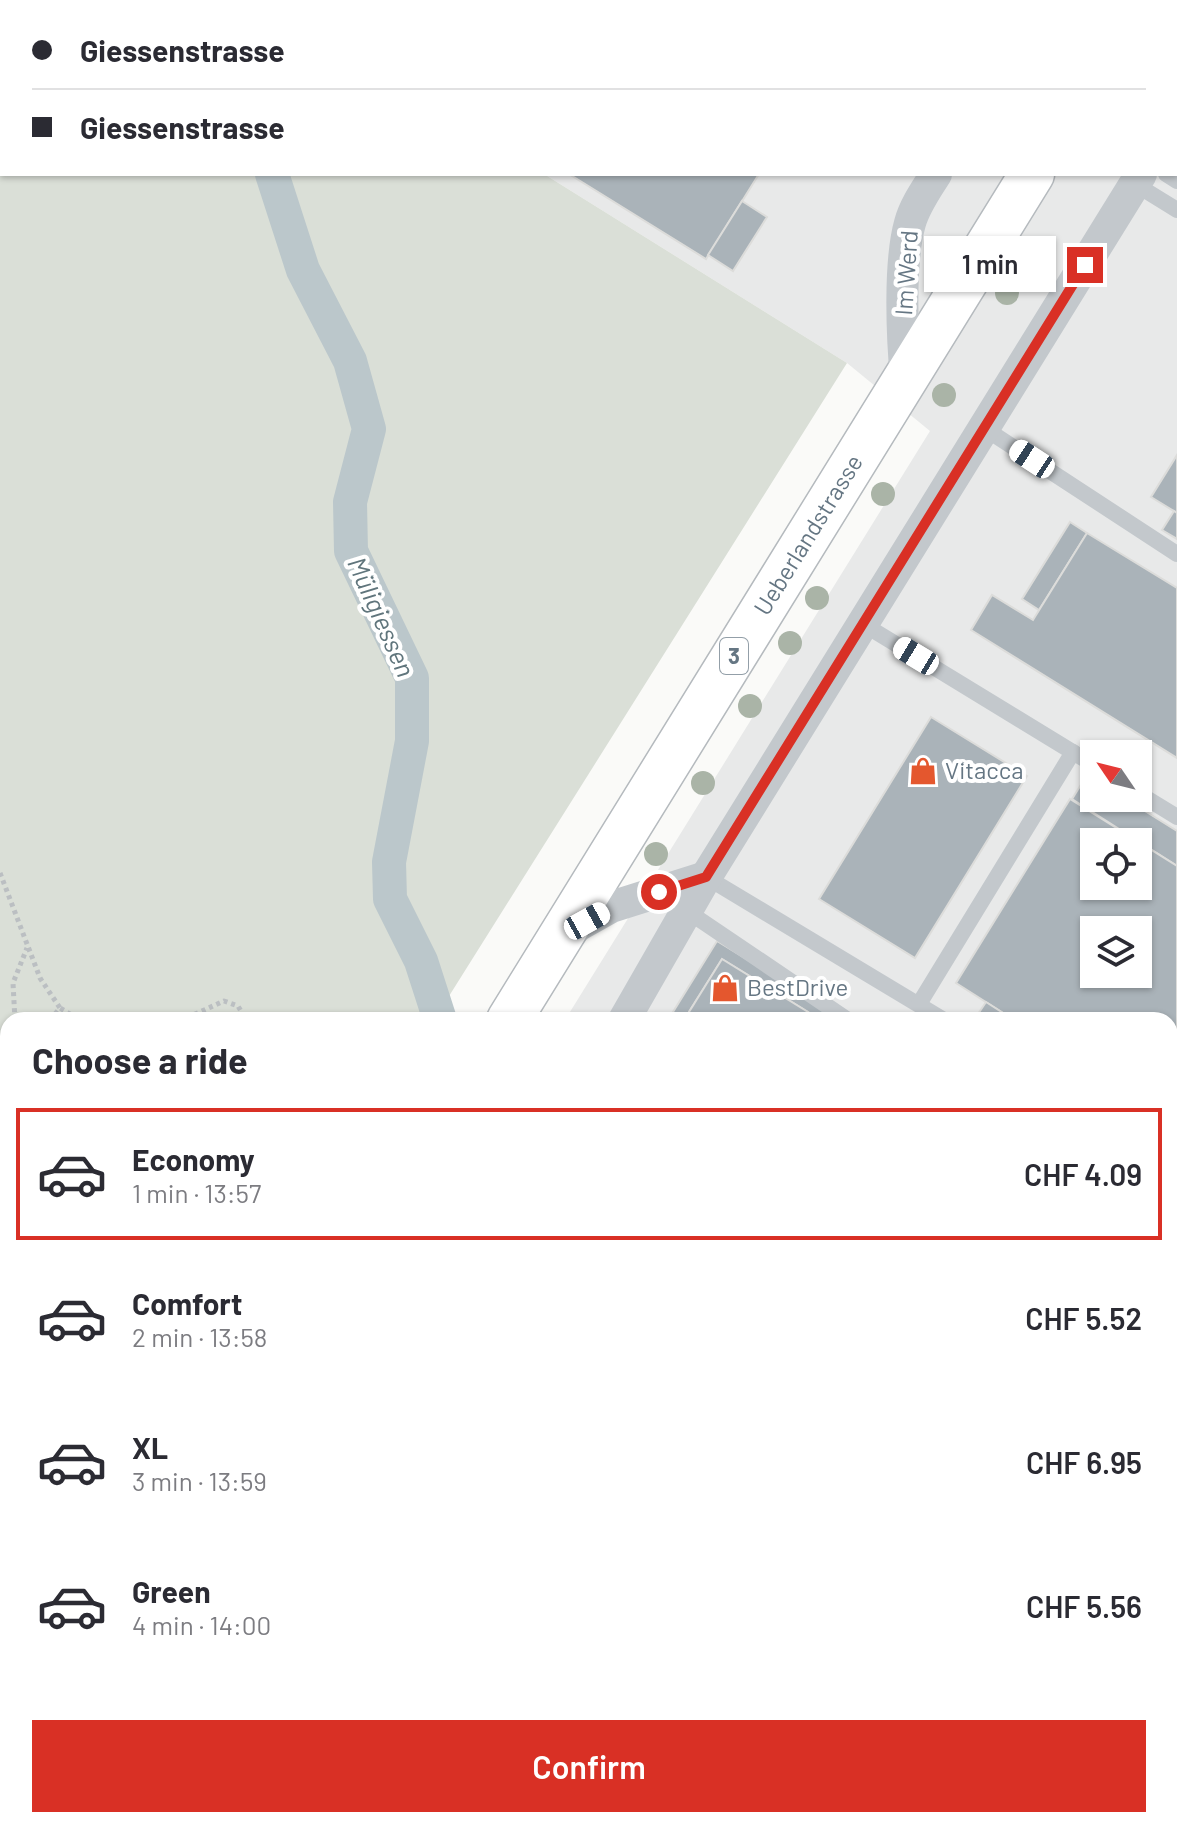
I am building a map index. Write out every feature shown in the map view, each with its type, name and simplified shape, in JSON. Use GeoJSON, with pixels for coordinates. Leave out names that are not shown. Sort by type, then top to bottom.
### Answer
{"type":"FeatureCollection","features":[{"type":"Feature","properties":{"kind":"main road","name":"Ueberlandstrasse"},"geometry":{"type":"LineString","coordinates":[[514,1012],[1031,176]]}},
{"type":"Feature","properties":{"kind":"street","name":"Im Werd"},"geometry":{"type":"LineString","coordinates":[[906,378],[902,340],[906,249],[911,220],[935,176]]}},
{"type":"Feature","properties":{"kind":"street"},"geometry":{"type":"LineString","coordinates":[[629,1012],[706,877],[1138,179]]}},
{"type":"Feature","properties":{"kind":"street"},"geometry":{"type":"LineString","coordinates":[[563,934],[611,907],[706,877]]}},
{"type":"Feature","properties":{"kind":"lane"},"geometry":{"type":"LineString","coordinates":[[1138,179],[1177,210]]}},
{"type":"Feature","properties":{"kind":"lane"},"geometry":{"type":"LineString","coordinates":[[984,428],[1177,554]]}},
{"type":"Feature","properties":{"kind":"lane"},"geometry":{"type":"LineString","coordinates":[[863,624],[1080,756]]}},
{"type":"Feature","properties":{"kind":"lane"},"geometry":{"type":"LineString","coordinates":[[919,1004],[1073,752]]}},
{"type":"Feature","properties":{"kind":"lane"},"geometry":{"type":"LineString","coordinates":[[1152,802],[1177,817]]}},
{"type":"Feature","properties":{"kind":"lane"},"geometry":{"type":"LineString","coordinates":[[706,877],[932,1012]]}},
{"type":"Feature","properties":{"kind":"lane"},"geometry":{"type":"LineString","coordinates":[[687,911],[836,1012]]}},
{"type":"Feature","properties":{"kind":"path"},"geometry":{"type":"LineString","coordinates":[[0,873],[40,978],[60,1008],[67,1012]]}},
{"type":"Feature","properties":{"kind":"path"},"geometry":{"type":"LineString","coordinates":[[15,1012],[13,983],[28,947]]}},
{"type":"Feature","properties":{"kind":"path"},"geometry":{"type":"LineString","coordinates":[[200,1012],[224,1001],[238,1006],[241,1012]]}},
{"type":"Feature","properties":{"kind":"path"},"geometry":{"type":"LineString","coordinates":[[57,1012],[60,1008]]}},
{"type":"Feature","properties":{"kind":"shaded area"},"geometry":{"type":"Polygon","coordinates":[[[0,176],[547,176],[847,363],[439,1012],[0,1012],[0,176]]]}},
{"type":"Feature","properties":{"kind":"shaded area"},"geometry":{"type":"Polygon","coordinates":[[[547,176],[1177,176],[1177,1012],[570,1012],[930,431],[847,363],[547,176]]]}},
{"type":"Feature","properties":{"kind":"building"},"geometry":{"type":"Polygon","coordinates":[[[572,176],[758,176],[706,259],[572,176]]]}},
{"type":"Feature","properties":{"kind":"building"},"geometry":{"type":"Polygon","coordinates":[[[742,201],[767,217],[733,271],[708,255],[742,201]]]}},
{"type":"Feature","properties":{"kind":"building"},"geometry":{"type":"Polygon","coordinates":[[[1177,455],[1177,513],[1151,497],[1177,455]]]}},
{"type":"Feature","properties":{"kind":"building"},"geometry":{"type":"Polygon","coordinates":[[[1174,511],[1177,513],[1177,539],[1162,530],[1174,511]]]}},
{"type":"Feature","properties":{"kind":"building"},"geometry":{"type":"Polygon","coordinates":[[[1070,522],[1087,533],[1039,610],[1022,599],[1070,522]]]}},
{"type":"Feature","properties":{"kind":"building"},"geometry":{"type":"Polygon","coordinates":[[[1087,533],[1177,588],[1177,758],[971,630],[992,595],[1033,620],[1087,533]]]}},
{"type":"Feature","properties":{"kind":"building"},"geometry":{"type":"Polygon","coordinates":[[[931,717],[1027,776],[915,958],[819,899],[931,717]]]}},
{"type":"Feature","properties":{"kind":"building"},"geometry":{"type":"Polygon","coordinates":[[[1080,786],[1080,804],[1072,799],[1080,786]]]}},
{"type":"Feature","properties":{"kind":"building"},"geometry":{"type":"Polygon","coordinates":[[[1070,799],[1080,805],[1080,812],[1091,812],[1116,828],[1080,828],[1080,900],[1152,900],[1152,850],[1177,866],[1177,1012],[1001,1012],[956,983],[1070,799]]]}},
{"type":"Feature","properties":{"kind":"building"},"geometry":{"type":"Polygon","coordinates":[[[1092,812],[1146,812],[1177,831],[1177,866],[1152,850],[1152,828],[1117,828],[1092,812]]]}},
{"type":"Feature","properties":{"kind":"building"},"geometry":{"type":"Polygon","coordinates":[[[717,941],[832,1012],[808,1012],[722,959],[689,1012],[673,1012],[717,941]]]}},
{"type":"Feature","properties":{"kind":"building"},"geometry":{"type":"Polygon","coordinates":[[[722,959],[808,1012],[689,1012],[722,959]]]}},
{"type":"Feature","properties":{"kind":"building"},"geometry":{"type":"Polygon","coordinates":[[[986,1002],[1002,1012],[979,1012],[986,1002]]]}},
{"type":"Feature","properties":{"kind":"waterway","name":"Müligiessen"},"geometry":{"type":"LineString","coordinates":[[273,176],[303,270],[350,361],[369,429],[350,502],[351,551],[412,678],[412,741],[389,862],[390,899],[421,961],[437,1012]]}},
{"type":"Feature","properties":{"kind":"place","name":"Vitacca"},"geometry":{"type":"Point","coordinates":[923,771]}},
{"type":"Feature","properties":{"kind":"place","name":"BestDrive"},"geometry":{"type":"Point","coordinates":[725,988]}},
{"type":"Feature","properties":{"kind":"route"},"geometry":{"type":"LineString","coordinates":[[659,892],[706,877],[1085,265]]}}]}
